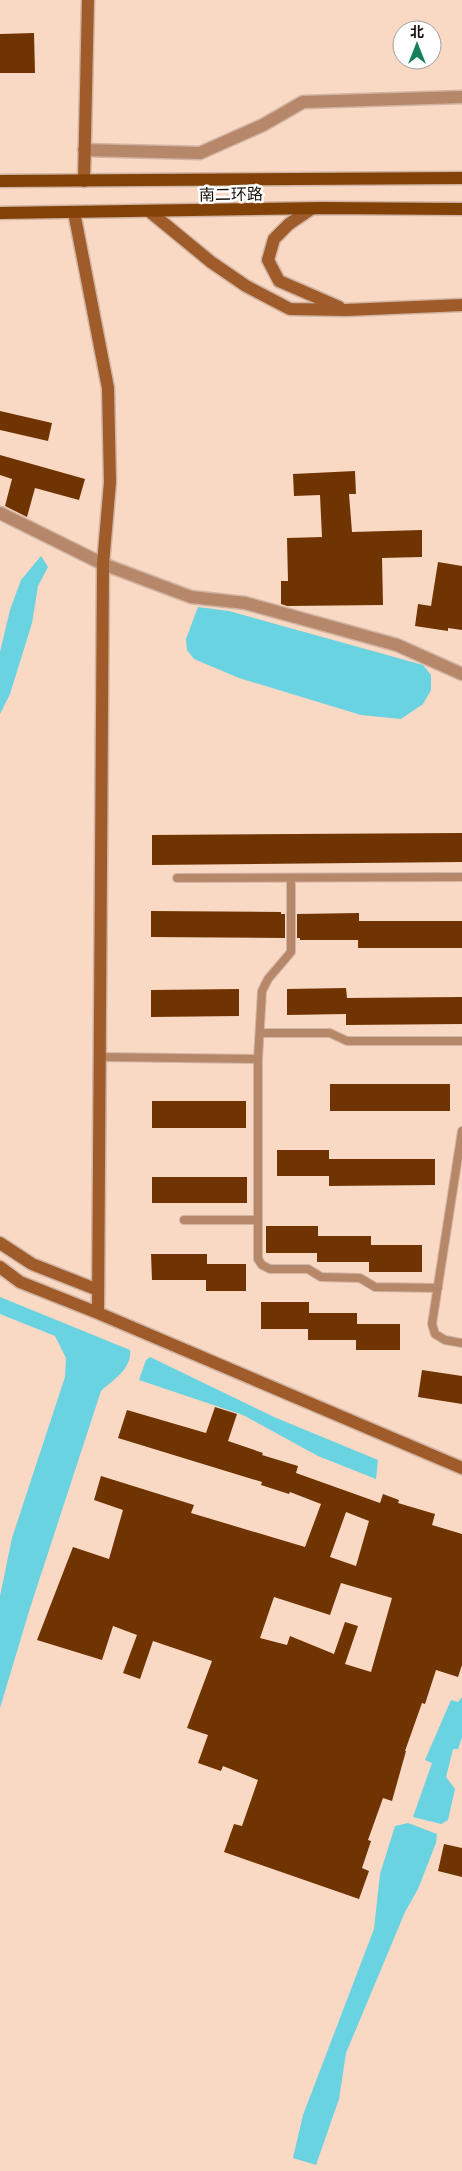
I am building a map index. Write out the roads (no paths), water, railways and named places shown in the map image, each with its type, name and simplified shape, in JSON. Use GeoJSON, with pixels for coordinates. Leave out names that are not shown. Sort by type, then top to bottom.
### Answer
{"type":"FeatureCollection","features":[{"type":"Feature","properties":{"kind":"main road","name":"南二环路"},"geometry":{"type":"LineString","coordinates":[[0,181],[462,178]]}},
{"type":"Feature","properties":{"kind":"main road","name":"南二环路"},"geometry":{"type":"LineString","coordinates":[[0,213],[462,209]]}},
{"type":"Feature","properties":{"kind":"street"},"geometry":{"type":"LineString","coordinates":[[84,181],[88,0]]}},
{"type":"Feature","properties":{"kind":"street"},"geometry":{"type":"LineString","coordinates":[[84,150],[200,153],[263,126],[302,102],[462,97]]}},
{"type":"Feature","properties":{"kind":"street"},"geometry":{"type":"LineString","coordinates":[[311,209],[289,224],[274,239],[268,260],[279,281],[346,310]]}},
{"type":"Feature","properties":{"kind":"street"},"geometry":{"type":"LineString","coordinates":[[149,211],[210,262],[246,286],[290,309],[346,310],[462,305]]}},
{"type":"Feature","properties":{"kind":"street"},"geometry":{"type":"LineString","coordinates":[[74,212],[108,388],[110,482],[102,564],[98,1313]]}},
{"type":"Feature","properties":{"kind":"street"},"geometry":{"type":"LineString","coordinates":[[0,513],[102,564],[191,597],[245,603],[397,645],[462,674]]}},
{"type":"Feature","properties":{"kind":"street"},"geometry":{"type":"LineString","coordinates":[[0,1243],[32,1264],[98,1290]]}},
{"type":"Feature","properties":{"kind":"street"},"geometry":{"type":"LineString","coordinates":[[0,1266],[20,1282],[98,1313],[462,1468]]}},
{"type":"Feature","properties":{"kind":"lane"},"geometry":{"type":"LineString","coordinates":[[177,878],[462,877]]}},
{"type":"Feature","properties":{"kind":"lane"},"geometry":{"type":"LineString","coordinates":[[291,878],[291,952],[268,979],[262,991],[258,1059],[258,1259],[262,1265],[270,1269],[308,1269],[322,1278],[360,1278],[375,1288],[438,1288]]}},
{"type":"Feature","properties":{"kind":"lane"},"geometry":{"type":"LineString","coordinates":[[260,1033],[330,1033],[347,1041],[462,1041]]}},
{"type":"Feature","properties":{"kind":"lane"},"geometry":{"type":"LineString","coordinates":[[100,1057],[258,1059]]}},
{"type":"Feature","properties":{"kind":"lane"},"geometry":{"type":"LineString","coordinates":[[462,1130],[432,1324],[435,1334],[445,1340],[462,1343]]}},
{"type":"Feature","properties":{"kind":"lane"},"geometry":{"type":"LineString","coordinates":[[184,1220],[258,1220]]}},
{"type":"Feature","properties":{"kind":"water"},"geometry":{"type":"Polygon","coordinates":[[[41,556],[48,567],[38,586],[32,623],[10,694],[0,714],[0,652],[10,610],[21,580],[41,556]]]}},
{"type":"Feature","properties":{"kind":"water"},"geometry":{"type":"Polygon","coordinates":[[[198,607],[229,611],[423,665],[431,675],[431,690],[423,704],[401,719],[361,715],[239,678],[194,659],[187,650],[186,639],[198,607]]]}},
{"type":"Feature","properties":{"kind":"water"},"geometry":{"type":"Polygon","coordinates":[[[0,1297],[130,1350],[130,1357],[125,1368],[101,1391],[30,1608],[0,1708],[0,1596],[12,1538],[65,1377],[66,1358],[55,1336],[0,1314],[0,1297]]]}},
{"type":"Feature","properties":{"kind":"water"},"geometry":{"type":"Polygon","coordinates":[[[150,1357],[274,1417],[378,1460],[376,1479],[318,1456],[243,1415],[139,1380],[146,1360],[150,1357]]]}},
{"type":"Feature","properties":{"kind":"water"},"geometry":{"type":"Polygon","coordinates":[[[462,1697],[462,1737],[458,1749],[453,1749],[446,1777],[455,1789],[448,1820],[441,1824],[413,1817],[432,1763],[425,1760],[451,1700],[458,1702],[462,1697]]]}},
{"type":"Feature","properties":{"kind":"water"},"geometry":{"type":"Polygon","coordinates":[[[408,1823],[437,1834],[436,1843],[418,1889],[405,1912],[346,2053],[339,2099],[316,2165],[293,2158],[303,2115],[374,1929],[380,1874],[395,1826],[408,1823]]]}}]}
